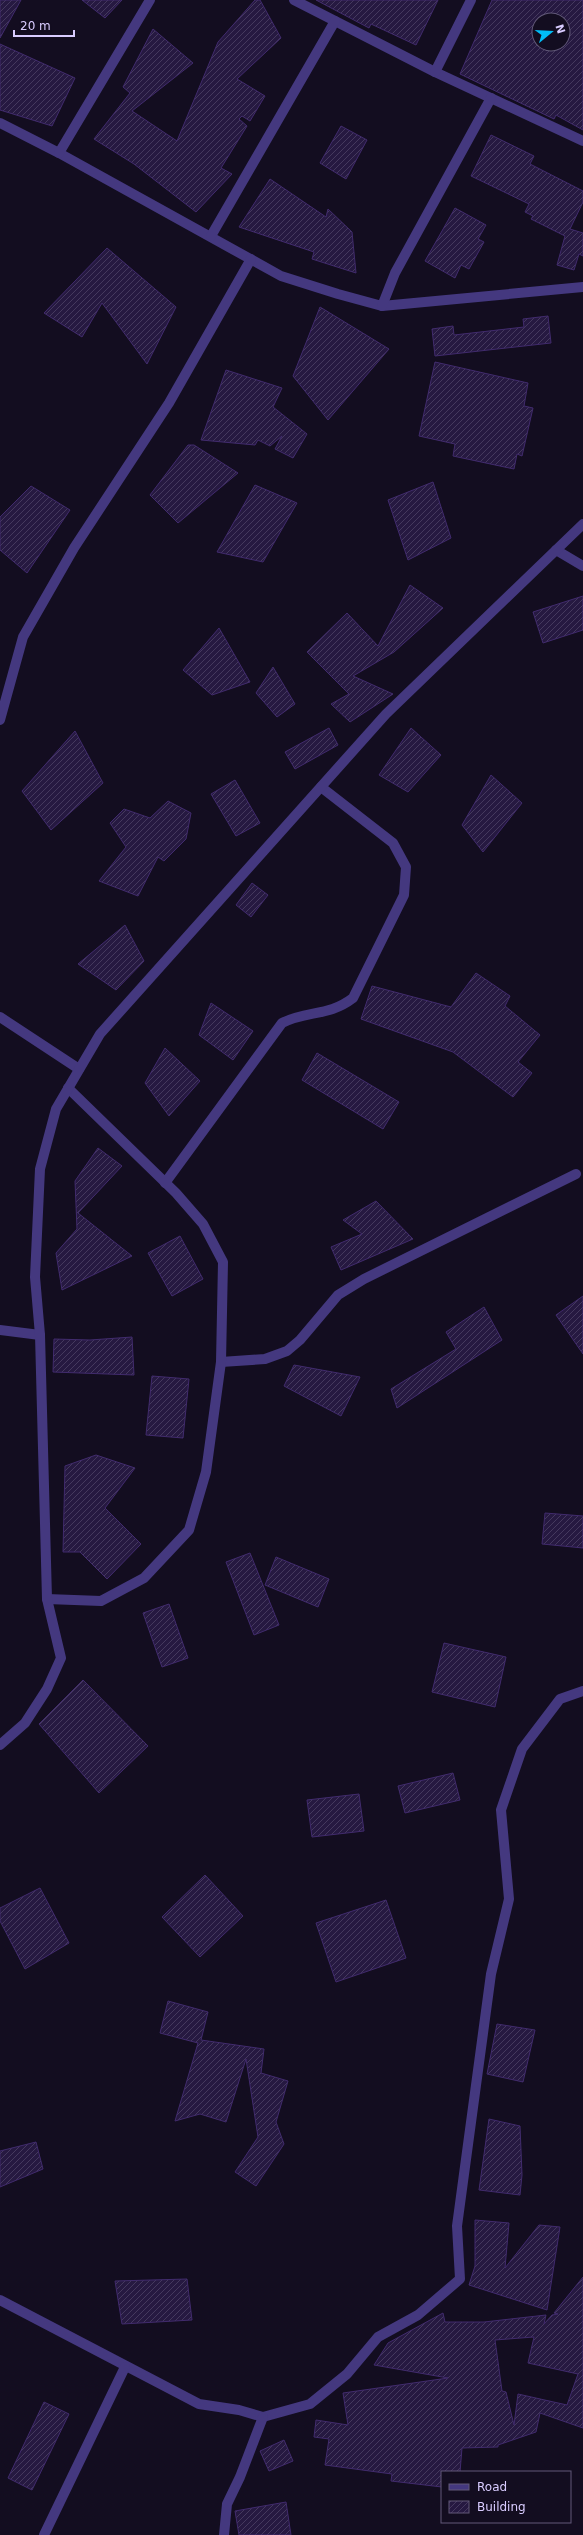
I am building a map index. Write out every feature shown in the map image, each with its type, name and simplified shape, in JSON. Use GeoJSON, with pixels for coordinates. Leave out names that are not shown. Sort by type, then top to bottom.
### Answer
{"type":"FeatureCollection","features":[{"type":"Feature","properties":{"kind":"street"},"geometry":{"type":"LineString","coordinates":[[58,153],[150,0]]}},
{"type":"Feature","properties":{"kind":"street"},"geometry":{"type":"LineString","coordinates":[[294,0],[435,72],[583,141]]}},
{"type":"Feature","properties":{"kind":"street"},"geometry":{"type":"LineString","coordinates":[[435,72],[471,0]]}},
{"type":"Feature","properties":{"kind":"street"},"geometry":{"type":"LineString","coordinates":[[211,236],[334,21]]}},
{"type":"Feature","properties":{"kind":"street"},"geometry":{"type":"LineString","coordinates":[[382,306],[395,273],[491,98]]}},
{"type":"Feature","properties":{"kind":"street"},"geometry":{"type":"LineString","coordinates":[[0,123],[211,236],[281,276],[382,306],[583,287]]}},
{"type":"Feature","properties":{"kind":"street"},"geometry":{"type":"LineString","coordinates":[[0,720],[23,637],[74,548],[169,403],[251,259]]}},
{"type":"Feature","properties":{"kind":"street"},"geometry":{"type":"LineString","coordinates":[[0,1745],[25,1723],[47,1689],[61,1658],[47,1599],[40,1334],[35,1277],[40,1169],[56,1109],[100,1034],[386,714],[583,524]]}},
{"type":"Feature","properties":{"kind":"street"},"geometry":{"type":"LineString","coordinates":[[556,550],[583,566]]}},
{"type":"Feature","properties":{"kind":"street"},"geometry":{"type":"LineString","coordinates":[[165,1183],[282,1023],[293,1018],[334,1010],[353,998],[404,895],[406,867],[393,843],[321,787]]}},
{"type":"Feature","properties":{"kind":"street"},"geometry":{"type":"LineString","coordinates":[[0,1017],[79,1069]]}},
{"type":"Feature","properties":{"kind":"street"},"geometry":{"type":"LineString","coordinates":[[47,1599],[101,1601],[144,1578],[190,1530],[206,1472],[221,1362],[223,1262],[203,1224],[165,1183],[68,1088]]}},
{"type":"Feature","properties":{"kind":"street"},"geometry":{"type":"LineString","coordinates":[[221,1362],[265,1359],[287,1352],[300,1340],[338,1295],[371,1276],[576,1174]]}},
{"type":"Feature","properties":{"kind":"street"},"geometry":{"type":"LineString","coordinates":[[0,1330],[40,1334]]}},
{"type":"Feature","properties":{"kind":"street"},"geometry":{"type":"LineString","coordinates":[[0,2300],[125,2367],[199,2404],[239,2410],[263,2417],[310,2404],[347,2374],[378,2337],[418,2315],[460,2279],[457,2226],[459,2210],[491,1974],[509,1899],[501,1810],[522,1749],[560,1699],[583,1691]]}},
{"type":"Feature","properties":{"kind":"street"},"geometry":{"type":"LineString","coordinates":[[44,2535],[125,2367]]}},
{"type":"Feature","properties":{"kind":"street"},"geometry":{"type":"LineString","coordinates":[[224,2535],[227,2504],[240,2478],[263,2417]]}},
{"type":"Feature","properties":{"kind":"building"},"geometry":{"type":"Polygon","coordinates":[[[0,0],[21,0],[0,38],[0,0]]]}},
{"type":"Feature","properties":{"kind":"building"},"geometry":{"type":"Polygon","coordinates":[[[82,0],[122,0],[105,18],[82,0]]]}},
{"type":"Feature","properties":{"kind":"building"},"geometry":{"type":"Polygon","coordinates":[[[255,0],[260,0],[281,38],[237,79],[265,96],[250,121],[242,116],[239,119],[247,126],[221,168],[232,174],[196,212],[134,164],[94,139],[130,93],[123,87],[153,29],[193,63],[132,111],[177,141],[218,42],[255,0]]]}},
{"type":"Feature","properties":{"kind":"building"},"geometry":{"type":"Polygon","coordinates":[[[316,0],[438,0],[416,45],[371,24],[369,28],[316,0]]]}},
{"type":"Feature","properties":{"kind":"building"},"geometry":{"type":"Polygon","coordinates":[[[492,0],[583,0],[583,130],[556,115],[554,119],[460,74],[492,0]]]}},
{"type":"Feature","properties":{"kind":"building"},"geometry":{"type":"Polygon","coordinates":[[[0,44],[75,78],[52,126],[0,110],[0,44]]]}},
{"type":"Feature","properties":{"kind":"building"},"geometry":{"type":"Polygon","coordinates":[[[341,126],[367,140],[346,179],[320,163],[341,126]]]}},
{"type":"Feature","properties":{"kind":"building"},"geometry":{"type":"Polygon","coordinates":[[[491,135],[534,156],[530,164],[583,191],[583,202],[570,229],[583,233],[583,256],[579,254],[574,270],[557,265],[565,236],[531,219],[533,216],[525,212],[529,204],[471,176],[491,135]]]}},
{"type":"Feature","properties":{"kind":"building"},"geometry":{"type":"Polygon","coordinates":[[[270,179],[326,217],[328,209],[352,232],[356,273],[312,259],[314,252],[239,227],[270,179]]]}},
{"type":"Feature","properties":{"kind":"building"},"geometry":{"type":"Polygon","coordinates":[[[455,208],[486,225],[478,239],[484,242],[469,269],[461,265],[455,278],[425,261],[455,208]]]}},
{"type":"Feature","properties":{"kind":"building"},"geometry":{"type":"Polygon","coordinates":[[[107,248],[176,307],[147,364],[102,303],[82,337],[44,313],[107,248]]]}},
{"type":"Feature","properties":{"kind":"building"},"geometry":{"type":"Polygon","coordinates":[[[320,307],[389,349],[328,420],[293,376],[320,307]]]}},
{"type":"Feature","properties":{"kind":"building"},"geometry":{"type":"Polygon","coordinates":[[[548,316],[551,343],[435,356],[432,329],[453,326],[454,335],[524,327],[523,319],[548,316]]]}},
{"type":"Feature","properties":{"kind":"building"},"geometry":{"type":"Polygon","coordinates":[[[435,362],[528,383],[524,406],[533,408],[522,456],[517,454],[514,469],[453,456],[455,444],[419,436],[435,362]]]}},
{"type":"Feature","properties":{"kind":"building"},"geometry":{"type":"Polygon","coordinates":[[[226,370],[282,388],[273,407],[307,434],[293,458],[275,449],[282,436],[270,446],[258,440],[255,445],[201,440],[226,370]]]}},
{"type":"Feature","properties":{"kind":"building"},"geometry":{"type":"Polygon","coordinates":[[[188,445],[194,445],[238,473],[178,523],[150,495],[188,445]]]}},
{"type":"Feature","properties":{"kind":"building"},"geometry":{"type":"Polygon","coordinates":[[[433,482],[451,538],[408,560],[388,500],[433,482]]]}},
{"type":"Feature","properties":{"kind":"building"},"geometry":{"type":"Polygon","coordinates":[[[255,485],[297,503],[263,562],[217,552],[255,485]]]}},
{"type":"Feature","properties":{"kind":"building"},"geometry":{"type":"Polygon","coordinates":[[[31,486],[70,510],[27,573],[0,550],[0,517],[31,486]]]}},
{"type":"Feature","properties":{"kind":"building"},"geometry":{"type":"Polygon","coordinates":[[[410,585],[443,608],[394,652],[353,676],[393,694],[350,722],[331,704],[349,694],[307,652],[347,613],[378,646],[410,585]]]}},
{"type":"Feature","properties":{"kind":"building"},"geometry":{"type":"Polygon","coordinates":[[[583,596],[583,630],[543,643],[533,612],[583,596]]]}},
{"type":"Feature","properties":{"kind":"building"},"geometry":{"type":"Polygon","coordinates":[[[219,628],[250,682],[212,695],[183,670],[219,628]]]}},
{"type":"Feature","properties":{"kind":"building"},"geometry":{"type":"Polygon","coordinates":[[[273,667],[295,704],[277,717],[256,693],[273,667]]]}},
{"type":"Feature","properties":{"kind":"building"},"geometry":{"type":"Polygon","coordinates":[[[329,728],[338,745],[295,769],[285,752],[329,728]]]}},
{"type":"Feature","properties":{"kind":"building"},"geometry":{"type":"Polygon","coordinates":[[[411,728],[441,755],[408,792],[379,775],[411,728]]]}},
{"type":"Feature","properties":{"kind":"building"},"geometry":{"type":"Polygon","coordinates":[[[75,731],[103,783],[51,830],[22,791],[75,731]]]}},
{"type":"Feature","properties":{"kind":"building"},"geometry":{"type":"Polygon","coordinates":[[[491,775],[522,803],[483,852],[462,825],[491,775]]]}},
{"type":"Feature","properties":{"kind":"building"},"geometry":{"type":"Polygon","coordinates":[[[235,780],[260,823],[236,836],[211,794],[235,780]]]}},
{"type":"Feature","properties":{"kind":"building"},"geometry":{"type":"Polygon","coordinates":[[[168,801],[191,813],[186,839],[164,861],[158,857],[138,896],[99,881],[126,847],[110,823],[124,809],[150,818],[168,801]]]}},
{"type":"Feature","properties":{"kind":"building"},"geometry":{"type":"Polygon","coordinates":[[[252,883],[268,895],[251,917],[236,905],[252,883]]]}},
{"type":"Feature","properties":{"kind":"building"},"geometry":{"type":"Polygon","coordinates":[[[125,925],[144,961],[116,990],[78,964],[125,925]]]}},
{"type":"Feature","properties":{"kind":"building"},"geometry":{"type":"Polygon","coordinates":[[[476,973],[510,996],[505,1006],[540,1035],[518,1062],[532,1073],[513,1097],[453,1052],[361,1019],[372,986],[451,1007],[476,973]]]}},
{"type":"Feature","properties":{"kind":"building"},"geometry":{"type":"Polygon","coordinates":[[[211,1003],[253,1031],[233,1060],[199,1035],[211,1003]]]}},
{"type":"Feature","properties":{"kind":"building"},"geometry":{"type":"Polygon","coordinates":[[[165,1048],[200,1081],[169,1116],[145,1083],[165,1048]]]}},
{"type":"Feature","properties":{"kind":"building"},"geometry":{"type":"Polygon","coordinates":[[[317,1053],[399,1102],[383,1129],[302,1080],[317,1053]]]}},
{"type":"Feature","properties":{"kind":"building"},"geometry":{"type":"Polygon","coordinates":[[[98,1148],[122,1166],[78,1213],[132,1256],[62,1290],[56,1253],[77,1229],[75,1181],[98,1148]]]}},
{"type":"Feature","properties":{"kind":"building"},"geometry":{"type":"Polygon","coordinates":[[[376,1201],[413,1239],[341,1270],[331,1247],[362,1234],[343,1220],[376,1201]]]}},
{"type":"Feature","properties":{"kind":"building"},"geometry":{"type":"Polygon","coordinates":[[[180,1236],[203,1279],[172,1296],[148,1253],[180,1236]]]}},
{"type":"Feature","properties":{"kind":"building"},"geometry":{"type":"Polygon","coordinates":[[[583,1296],[583,1354],[556,1315],[583,1296]]]}},
{"type":"Feature","properties":{"kind":"building"},"geometry":{"type":"Polygon","coordinates":[[[484,1307],[502,1340],[397,1408],[391,1389],[456,1349],[446,1332],[484,1307]]]}},
{"type":"Feature","properties":{"kind":"building"},"geometry":{"type":"Polygon","coordinates":[[[132,1337],[134,1375],[53,1372],[54,1339],[90,1340],[132,1337]]]}},
{"type":"Feature","properties":{"kind":"building"},"geometry":{"type":"Polygon","coordinates":[[[294,1365],[360,1377],[341,1416],[284,1386],[294,1365]]]}},
{"type":"Feature","properties":{"kind":"building"},"geometry":{"type":"Polygon","coordinates":[[[152,1376],[189,1379],[183,1438],[146,1435],[152,1376]]]}},
{"type":"Feature","properties":{"kind":"building"},"geometry":{"type":"Polygon","coordinates":[[[96,1455],[135,1468],[105,1508],[141,1544],[107,1579],[80,1552],[63,1552],[65,1466],[96,1455]]]}},
{"type":"Feature","properties":{"kind":"building"},"geometry":{"type":"Polygon","coordinates":[[[545,1513],[583,1516],[583,1548],[542,1544],[545,1513]]]}},
{"type":"Feature","properties":{"kind":"building"},"geometry":{"type":"Polygon","coordinates":[[[250,1553],[279,1625],[254,1635],[226,1562],[250,1553]]]}},
{"type":"Feature","properties":{"kind":"building"},"geometry":{"type":"Polygon","coordinates":[[[276,1557],[329,1579],[318,1607],[265,1585],[276,1557]]]}},
{"type":"Feature","properties":{"kind":"building"},"geometry":{"type":"Polygon","coordinates":[[[169,1604],[188,1658],[162,1667],[143,1613],[169,1604]]]}},
{"type":"Feature","properties":{"kind":"building"},"geometry":{"type":"Polygon","coordinates":[[[444,1643],[506,1657],[495,1707],[432,1692],[444,1643]]]}},
{"type":"Feature","properties":{"kind":"building"},"geometry":{"type":"Polygon","coordinates":[[[83,1680],[148,1746],[99,1793],[39,1724],[83,1680]]]}},
{"type":"Feature","properties":{"kind":"building"},"geometry":{"type":"Polygon","coordinates":[[[453,1773],[460,1800],[405,1813],[398,1786],[453,1773]]]}},
{"type":"Feature","properties":{"kind":"building"},"geometry":{"type":"Polygon","coordinates":[[[359,1794],[364,1831],[312,1837],[307,1800],[359,1794]]]}},
{"type":"Feature","properties":{"kind":"building"},"geometry":{"type":"Polygon","coordinates":[[[205,1875],[243,1916],[200,1957],[162,1917],[205,1875]]]}},
{"type":"Feature","properties":{"kind":"building"},"geometry":{"type":"Polygon","coordinates":[[[40,1888],[69,1943],[25,1969],[0,1921],[0,1908],[40,1888]]]}},
{"type":"Feature","properties":{"kind":"building"},"geometry":{"type":"Polygon","coordinates":[[[386,1900],[406,1958],[336,1982],[316,1923],[386,1900]]]}},
{"type":"Feature","properties":{"kind":"building"},"geometry":{"type":"Polygon","coordinates":[[[168,2001],[208,2012],[201,2040],[264,2049],[261,2073],[288,2081],[276,2122],[284,2144],[256,2186],[235,2172],[258,2137],[246,2059],[226,2122],[200,2114],[175,2121],[198,2043],[160,2033],[168,2001]]]}},
{"type":"Feature","properties":{"kind":"building"},"geometry":{"type":"Polygon","coordinates":[[[497,2024],[535,2030],[523,2082],[487,2074],[497,2024]]]}},
{"type":"Feature","properties":{"kind":"building"},"geometry":{"type":"Polygon","coordinates":[[[489,2119],[520,2126],[522,2175],[520,2195],[479,2190],[489,2119]]]}},
{"type":"Feature","properties":{"kind":"building"},"geometry":{"type":"Polygon","coordinates":[[[36,2142],[43,2169],[0,2187],[0,2151],[36,2142]]]}},
{"type":"Feature","properties":{"kind":"building"},"geometry":{"type":"Polygon","coordinates":[[[475,2220],[509,2223],[505,2268],[539,2225],[560,2227],[547,2310],[469,2285],[475,2266],[475,2220]]]}},
{"type":"Feature","properties":{"kind":"building"},"geometry":{"type":"Polygon","coordinates":[[[583,2277],[583,2428],[540,2413],[536,2432],[498,2445],[498,2447],[462,2448],[460,2471],[441,2471],[441,2487],[391,2481],[392,2474],[325,2465],[329,2439],[314,2437],[316,2420],[348,2425],[343,2393],[448,2378],[374,2365],[388,2343],[443,2313],[445,2322],[484,2322],[546,2315],[544,2324],[552,2315],[558,2314],[554,2313],[583,2277]],[[534,2337],[495,2340],[502,2391],[506,2392],[514,2425],[518,2394],[567,2405],[578,2374],[528,2363],[534,2337]]]}},
{"type":"Feature","properties":{"kind":"building"},"geometry":{"type":"Polygon","coordinates":[[[187,2279],[192,2320],[122,2324],[115,2281],[187,2279]]]}},
{"type":"Feature","properties":{"kind":"building"},"geometry":{"type":"Polygon","coordinates":[[[44,2402],[69,2414],[32,2490],[8,2478],[44,2402]]]}},
{"type":"Feature","properties":{"kind":"building"},"geometry":{"type":"Polygon","coordinates":[[[284,2440],[293,2461],[269,2471],[260,2451],[284,2440]]]}},
{"type":"Feature","properties":{"kind":"building"},"geometry":{"type":"Polygon","coordinates":[[[286,2502],[291,2535],[239,2535],[235,2511],[286,2502]]]}}]}
